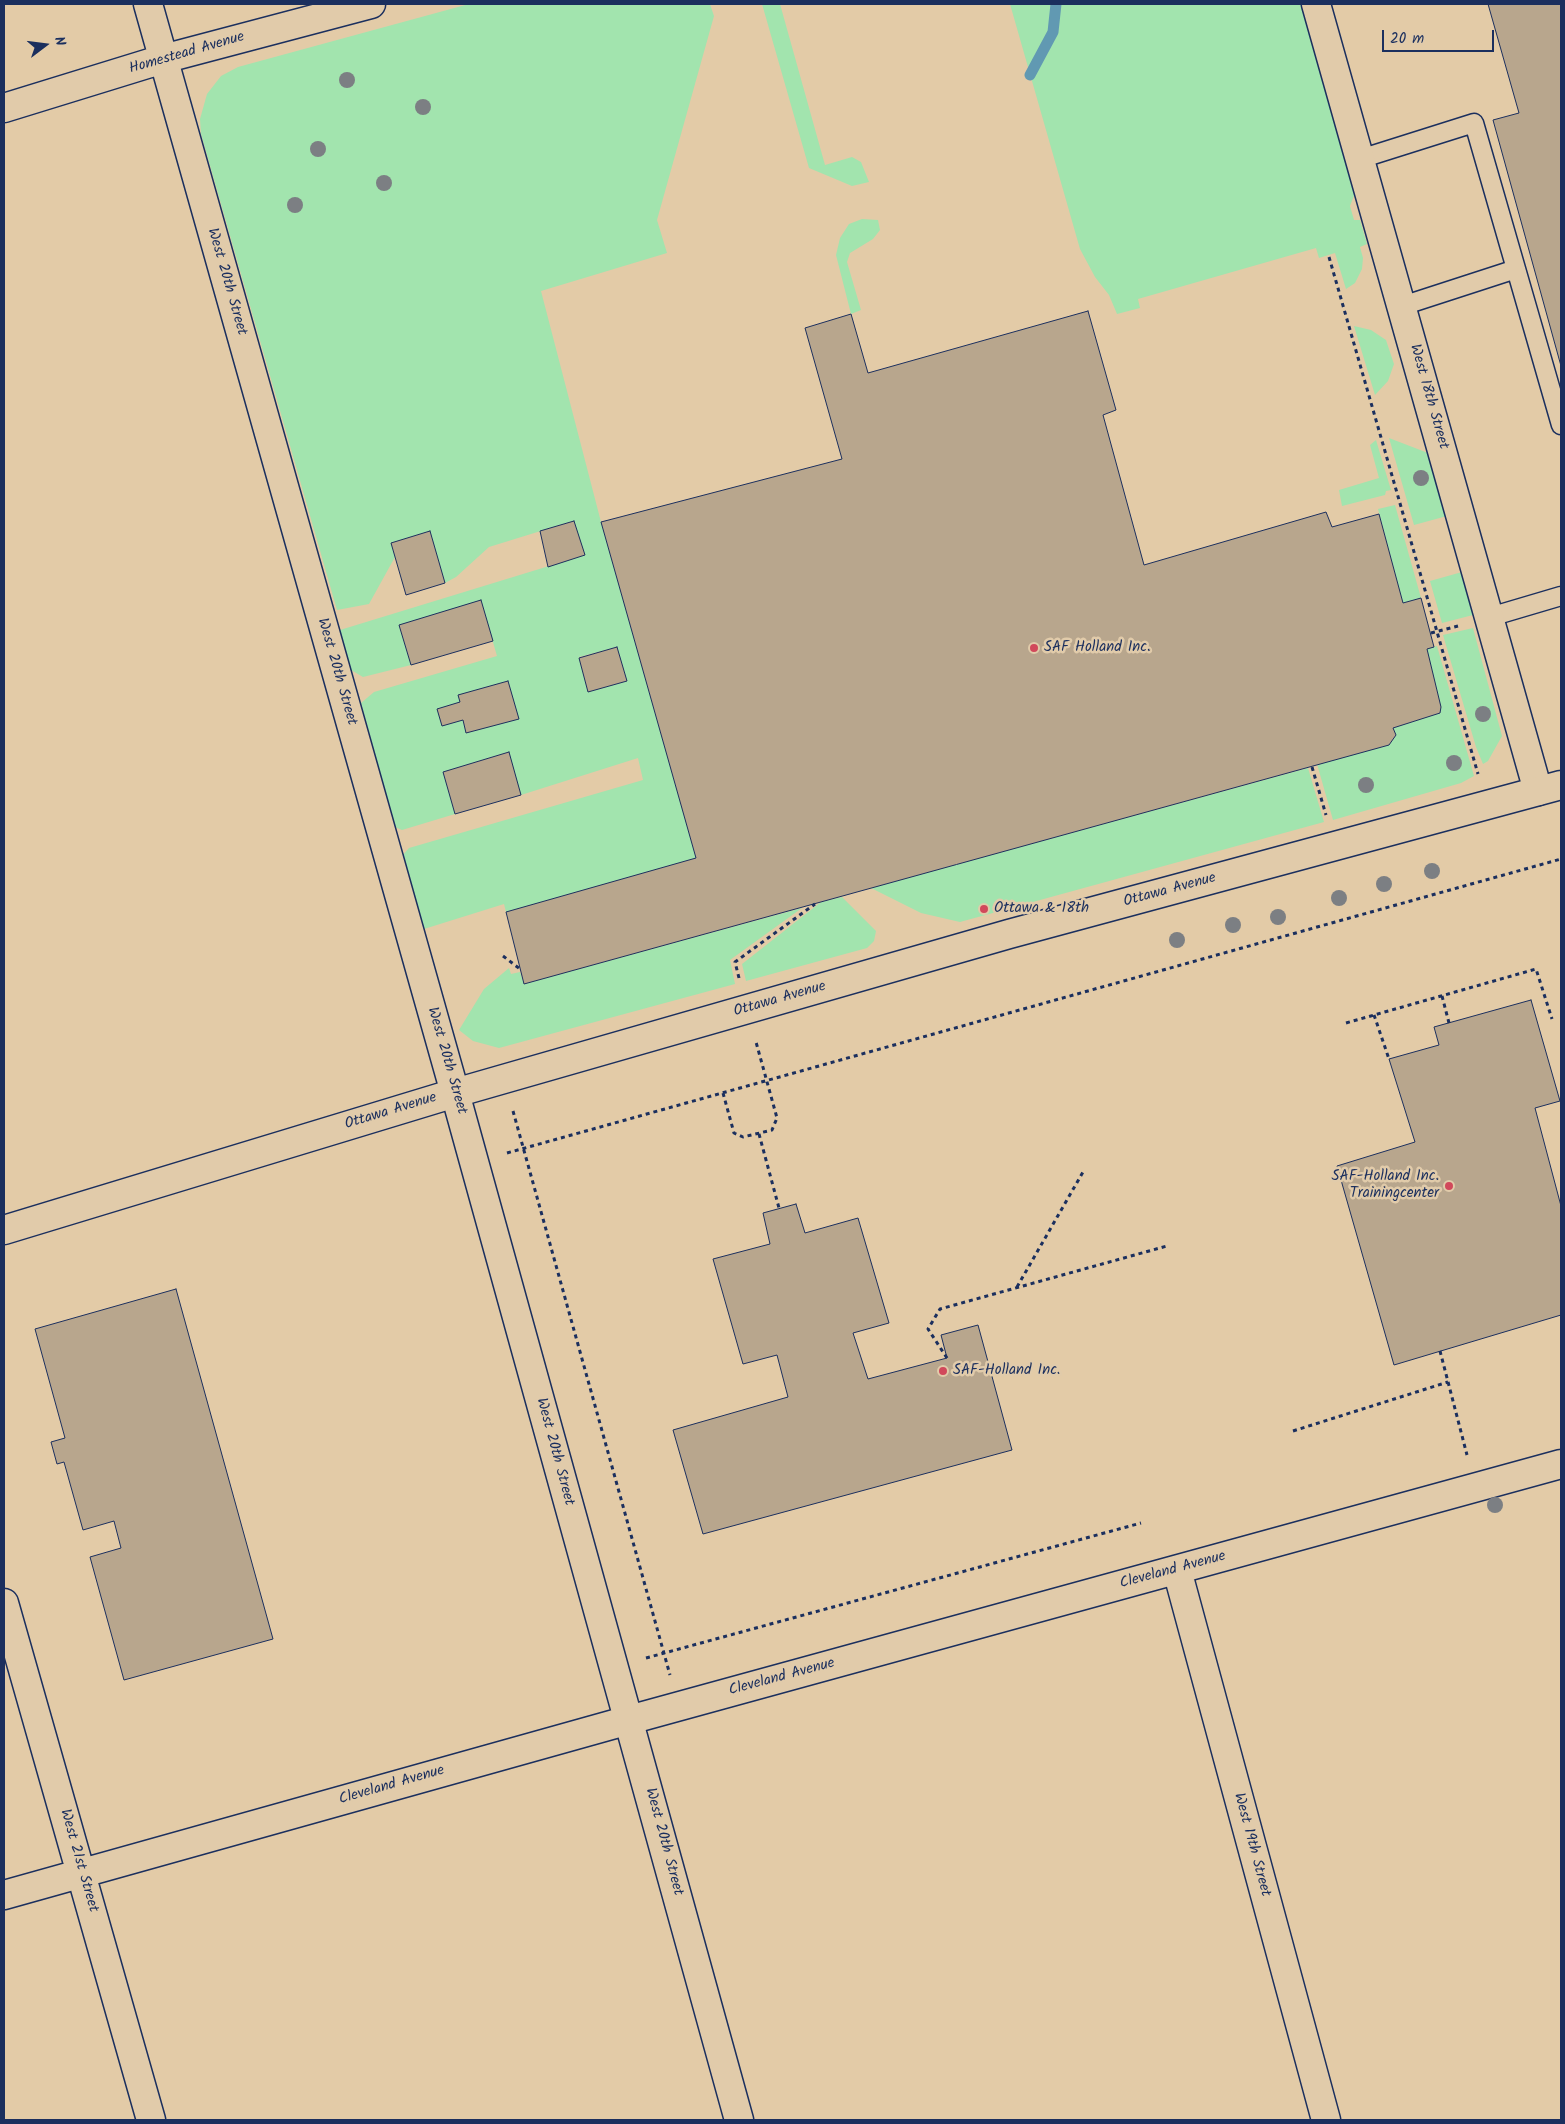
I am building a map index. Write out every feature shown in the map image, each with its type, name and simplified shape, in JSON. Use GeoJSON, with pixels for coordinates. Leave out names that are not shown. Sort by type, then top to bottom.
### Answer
{"type":"FeatureCollection","features":[{"type":"Feature","properties":{"kind":"street","name":"West 20th Street"},"geometry":{"type":"LineString","coordinates":[[148,4],[455,1093],[739,2120]]}},
{"type":"Feature","properties":{"kind":"street","name":"Homestead Avenue"},"geometry":{"type":"LineString","coordinates":[[4,108],[163,59],[371,4]]}},
{"type":"Feature","properties":{"kind":"street","name":"West 18th Street"},"geometry":{"type":"LineString","coordinates":[[1316,4],[1490,617],[1550,788]]}},
{"type":"Feature","properties":{"kind":"street","name":"Ottawa Avenue"},"geometry":{"type":"LineString","coordinates":[[4,1230],[455,1093],[1009,934],[1550,788]]}},
{"type":"Feature","properties":{"kind":"street","name":"Cleveland Avenue"},"geometry":{"type":"LineString","coordinates":[[4,1895],[679,1706],[1561,1464]]}},
{"type":"Feature","properties":{"kind":"street","name":"West 19th Street"},"geometry":{"type":"LineString","coordinates":[[1177,1570],[1326,2120]]}},
{"type":"Feature","properties":{"kind":"street","name":"West 21st Street"},"geometry":{"type":"LineString","coordinates":[[4,1603],[151,2120]]}},
{"type":"Feature","properties":{"kind":"lane"},"geometry":{"type":"LineString","coordinates":[[1360,159],[1474,123],[1561,425]]}},
{"type":"Feature","properties":{"kind":"lane"},"geometry":{"type":"LineString","coordinates":[[1402,306],[1516,269]]}},
{"type":"Feature","properties":{"kind":"lane"},"geometry":{"type":"LineString","coordinates":[[1490,617],[1561,596]]}},
{"type":"Feature","properties":{"kind":"path"},"geometry":{"type":"LineString","coordinates":[[1329,257],[1487,806]]}},
{"type":"Feature","properties":{"kind":"path"},"geometry":{"type":"LineString","coordinates":[[1431,634],[1437,631]]}},
{"type":"Feature","properties":{"kind":"path"},"geometry":{"type":"LineString","coordinates":[[1312,766],[1336,847]]}},
{"type":"Feature","properties":{"kind":"path"},"geometry":{"type":"LineString","coordinates":[[474,1163],[1561,859]]}},
{"type":"Feature","properties":{"kind":"path"},"geometry":{"type":"LineString","coordinates":[[503,956],[520,969]]}},
{"type":"Feature","properties":{"kind":"path"},"geometry":{"type":"LineString","coordinates":[[1346,1023],[1536,969],[1552,1020]]}},
{"type":"Feature","properties":{"kind":"path"},"geometry":{"type":"LineString","coordinates":[[1442,996],[1449,1023]]}},
{"type":"Feature","properties":{"kind":"path"},"geometry":{"type":"LineString","coordinates":[[1374,1014],[1389,1059]]}},
{"type":"Feature","properties":{"kind":"path"},"geometry":{"type":"LineString","coordinates":[[504,1079],[679,1706]]}},
{"type":"Feature","properties":{"kind":"path"},"geometry":{"type":"LineString","coordinates":[[758,1134],[779,1208]]}},
{"type":"Feature","properties":{"kind":"path"},"geometry":{"type":"LineString","coordinates":[[1017,1287],[1083,1172]]}},
{"type":"Feature","properties":{"kind":"path"},"geometry":{"type":"LineString","coordinates":[[947,1358],[928,1329],[940,1309],[1167,1246]]}},
{"type":"Feature","properties":{"kind":"path"},"geometry":{"type":"LineString","coordinates":[[1440,1351],[1476,1487]]}},
{"type":"Feature","properties":{"kind":"path"},"geometry":{"type":"LineString","coordinates":[[1293,1431],[1448,1382]]}},
{"type":"Feature","properties":{"kind":"path"},"geometry":{"type":"LineString","coordinates":[[614,1666],[1141,1522]]}},
{"type":"Feature","properties":{"kind":"green space"},"geometry":{"type":"Polygon","coordinates":[[[469,4],[710,4],[714,16],[657,220],[667,253],[541,291],[601,522],[696,858],[506,912],[504,904],[424,929],[402,856],[409,848],[643,780],[638,758],[521,795],[508,752],[443,772],[455,814],[402,830],[395,827],[361,703],[374,692],[497,656],[481,601],[399,625],[411,665],[363,677],[351,670],[340,630],[585,555],[573,521],[489,547],[456,577],[445,583],[430,531],[391,543],[395,557],[369,604],[337,610],[201,134],[200,119],[207,94],[221,76],[238,67],[469,4]],[[617,647],[579,657],[588,692],[627,681],[617,647]],[[508,681],[459,695],[460,702],[442,726],[463,720],[466,733],[518,719],[508,681]]]}},
{"type":"Feature","properties":{"kind":"green space"},"geometry":{"type":"Polygon","coordinates":[[[762,4],[780,4],[825,165],[852,157],[861,162],[869,182],[852,186],[809,168],[762,4]]]}},
{"type":"Feature","properties":{"kind":"green space"},"geometry":{"type":"Polygon","coordinates":[[[1010,4],[1301,4],[1355,193],[1350,206],[1354,220],[1360,220],[1367,244],[1360,247],[1363,258],[1362,269],[1355,283],[1346,289],[1335,253],[1319,258],[1316,248],[1138,299],[1140,308],[1117,314],[1109,295],[1095,277],[1080,249],[1010,4]]]}},
{"type":"Feature","properties":{"kind":"green space"},"geometry":{"type":"Polygon","coordinates":[[[862,219],[878,220],[880,230],[873,239],[850,253],[847,262],[861,310],[851,314],[836,255],[840,238],[849,224],[862,219]]]}},
{"type":"Feature","properties":{"kind":"green space"},"geometry":{"type":"Polygon","coordinates":[[[1354,326],[1371,330],[1386,340],[1394,364],[1388,381],[1375,395],[1354,326]]]}},
{"type":"Feature","properties":{"kind":"green space"},"geometry":{"type":"Polygon","coordinates":[[[1389,438],[1428,453],[1447,516],[1414,525],[1389,438]]]}},
{"type":"Feature","properties":{"kind":"green space"},"geometry":{"type":"Polygon","coordinates":[[[1376,440],[1391,490],[1386,491],[1385,495],[1342,506],[1339,490],[1379,478],[1370,445],[1376,440]]]}},
{"type":"Feature","properties":{"kind":"green space"},"geometry":{"type":"Polygon","coordinates":[[[1395,505],[1421,598],[1403,603],[1378,509],[1395,505]]]}},
{"type":"Feature","properties":{"kind":"green space"},"geometry":{"type":"Polygon","coordinates":[[[1462,572],[1473,615],[1442,623],[1430,581],[1462,572]]]}},
{"type":"Feature","properties":{"kind":"green space"},"geometry":{"type":"Polygon","coordinates":[[[1473,628],[1502,736],[1488,761],[1483,764],[1476,747],[1443,635],[1473,628]]]}},
{"type":"Feature","properties":{"kind":"green space"},"geometry":{"type":"Polygon","coordinates":[[[1437,646],[1474,776],[1461,783],[1333,820],[1317,764],[1389,745],[1396,735],[1393,728],[1440,713],[1441,707],[1427,649],[1437,646]]]}},
{"type":"Feature","properties":{"kind":"green space"},"geometry":{"type":"Polygon","coordinates":[[[1308,768],[1324,822],[960,922],[921,913],[871,888],[1308,768]]]}},
{"type":"Feature","properties":{"kind":"green space"},"geometry":{"type":"Polygon","coordinates":[[[842,897],[876,931],[874,941],[867,948],[746,981],[742,964],[821,902],[842,897]]]}},
{"type":"Feature","properties":{"kind":"green space"},"geometry":{"type":"Polygon","coordinates":[[[802,908],[730,960],[735,984],[499,1048],[473,1041],[459,1030],[484,989],[509,968],[511,974],[520,972],[524,984],[802,908]]]}},
{"type":"Feature","properties":{"kind":"building"},"geometry":{"type":"Polygon","coordinates":[[[1488,4],[1561,4],[1561,366],[1493,120],[1519,113],[1488,4]]]}},
{"type":"Feature","properties":{"kind":"building","name":"SAF Holland Inc."},"geometry":{"type":"Polygon","coordinates":[[[1088,311],[1116,410],[1103,415],[1144,565],[1326,512],[1332,527],[1379,514],[1403,603],[1421,598],[1434,647],[1427,649],[1441,707],[1440,713],[1393,728],[1396,735],[1389,745],[524,984],[506,912],[696,858],[601,522],[842,459],[805,328],[851,314],[868,373],[1088,311]]]}},
{"type":"Feature","properties":{"kind":"building"},"geometry":{"type":"Polygon","coordinates":[[[574,521],[585,555],[548,567],[540,531],[574,521]]]}},
{"type":"Feature","properties":{"kind":"building"},"geometry":{"type":"Polygon","coordinates":[[[430,531],[445,583],[406,595],[391,543],[430,531]]]}},
{"type":"Feature","properties":{"kind":"building"},"geometry":{"type":"Polygon","coordinates":[[[481,600],[493,641],[411,665],[399,625],[481,600]]]}},
{"type":"Feature","properties":{"kind":"building"},"geometry":{"type":"Polygon","coordinates":[[[617,647],[627,681],[588,692],[579,658],[617,647]]]}},
{"type":"Feature","properties":{"kind":"building"},"geometry":{"type":"Polygon","coordinates":[[[508,681],[519,719],[466,733],[463,720],[442,726],[437,709],[460,702],[458,695],[508,681]]]}},
{"type":"Feature","properties":{"kind":"building"},"geometry":{"type":"Polygon","coordinates":[[[509,752],[521,795],[455,814],[443,772],[509,752]]]}},
{"type":"Feature","properties":{"kind":"building","name":"SAF-Holland Inc. Trainingcenter"},"geometry":{"type":"Polygon","coordinates":[[[1531,1000],[1560,1101],[1535,1108],[1561,1206],[1561,1315],[1394,1365],[1337,1166],[1415,1142],[1389,1059],[1439,1045],[1434,1027],[1531,1000]]]}},
{"type":"Feature","properties":{"kind":"building","name":"SAF-Holland Inc."},"geometry":{"type":"Polygon","coordinates":[[[796,1204],[805,1233],[858,1218],[889,1323],[853,1333],[868,1379],[947,1358],[941,1335],[978,1325],[1012,1450],[703,1534],[673,1430],[788,1397],[777,1355],[743,1364],[713,1259],[770,1244],[763,1213],[796,1204]]]}},
{"type":"Feature","properties":{"kind":"building"},"geometry":{"type":"Polygon","coordinates":[[[176,1289],[273,1639],[124,1680],[90,1557],[121,1548],[114,1521],[83,1530],[64,1462],[57,1464],[51,1442],[65,1438],[35,1329],[176,1289]]]}},
{"type":"Feature","properties":{"kind":"waterway"},"geometry":{"type":"LineString","coordinates":[[1030,75],[1053,32],[1056,4]]}},
{"type":"Feature","properties":{"kind":"place","name":"SAF Holland Inc."},"geometry":{"type":"Point","coordinates":[1034,648]}},
{"type":"Feature","properties":{"kind":"place","name":"Ottawa & 18th"},"geometry":{"type":"Point","coordinates":[984,909]}},
{"type":"Feature","properties":{"kind":"place","name":"SAF-Holland Inc. Trainingcenter"},"geometry":{"type":"Point","coordinates":[1449,1186]}},
{"type":"Feature","properties":{"kind":"place","name":"SAF-Holland Inc."},"geometry":{"type":"Point","coordinates":[943,1371]}}]}
